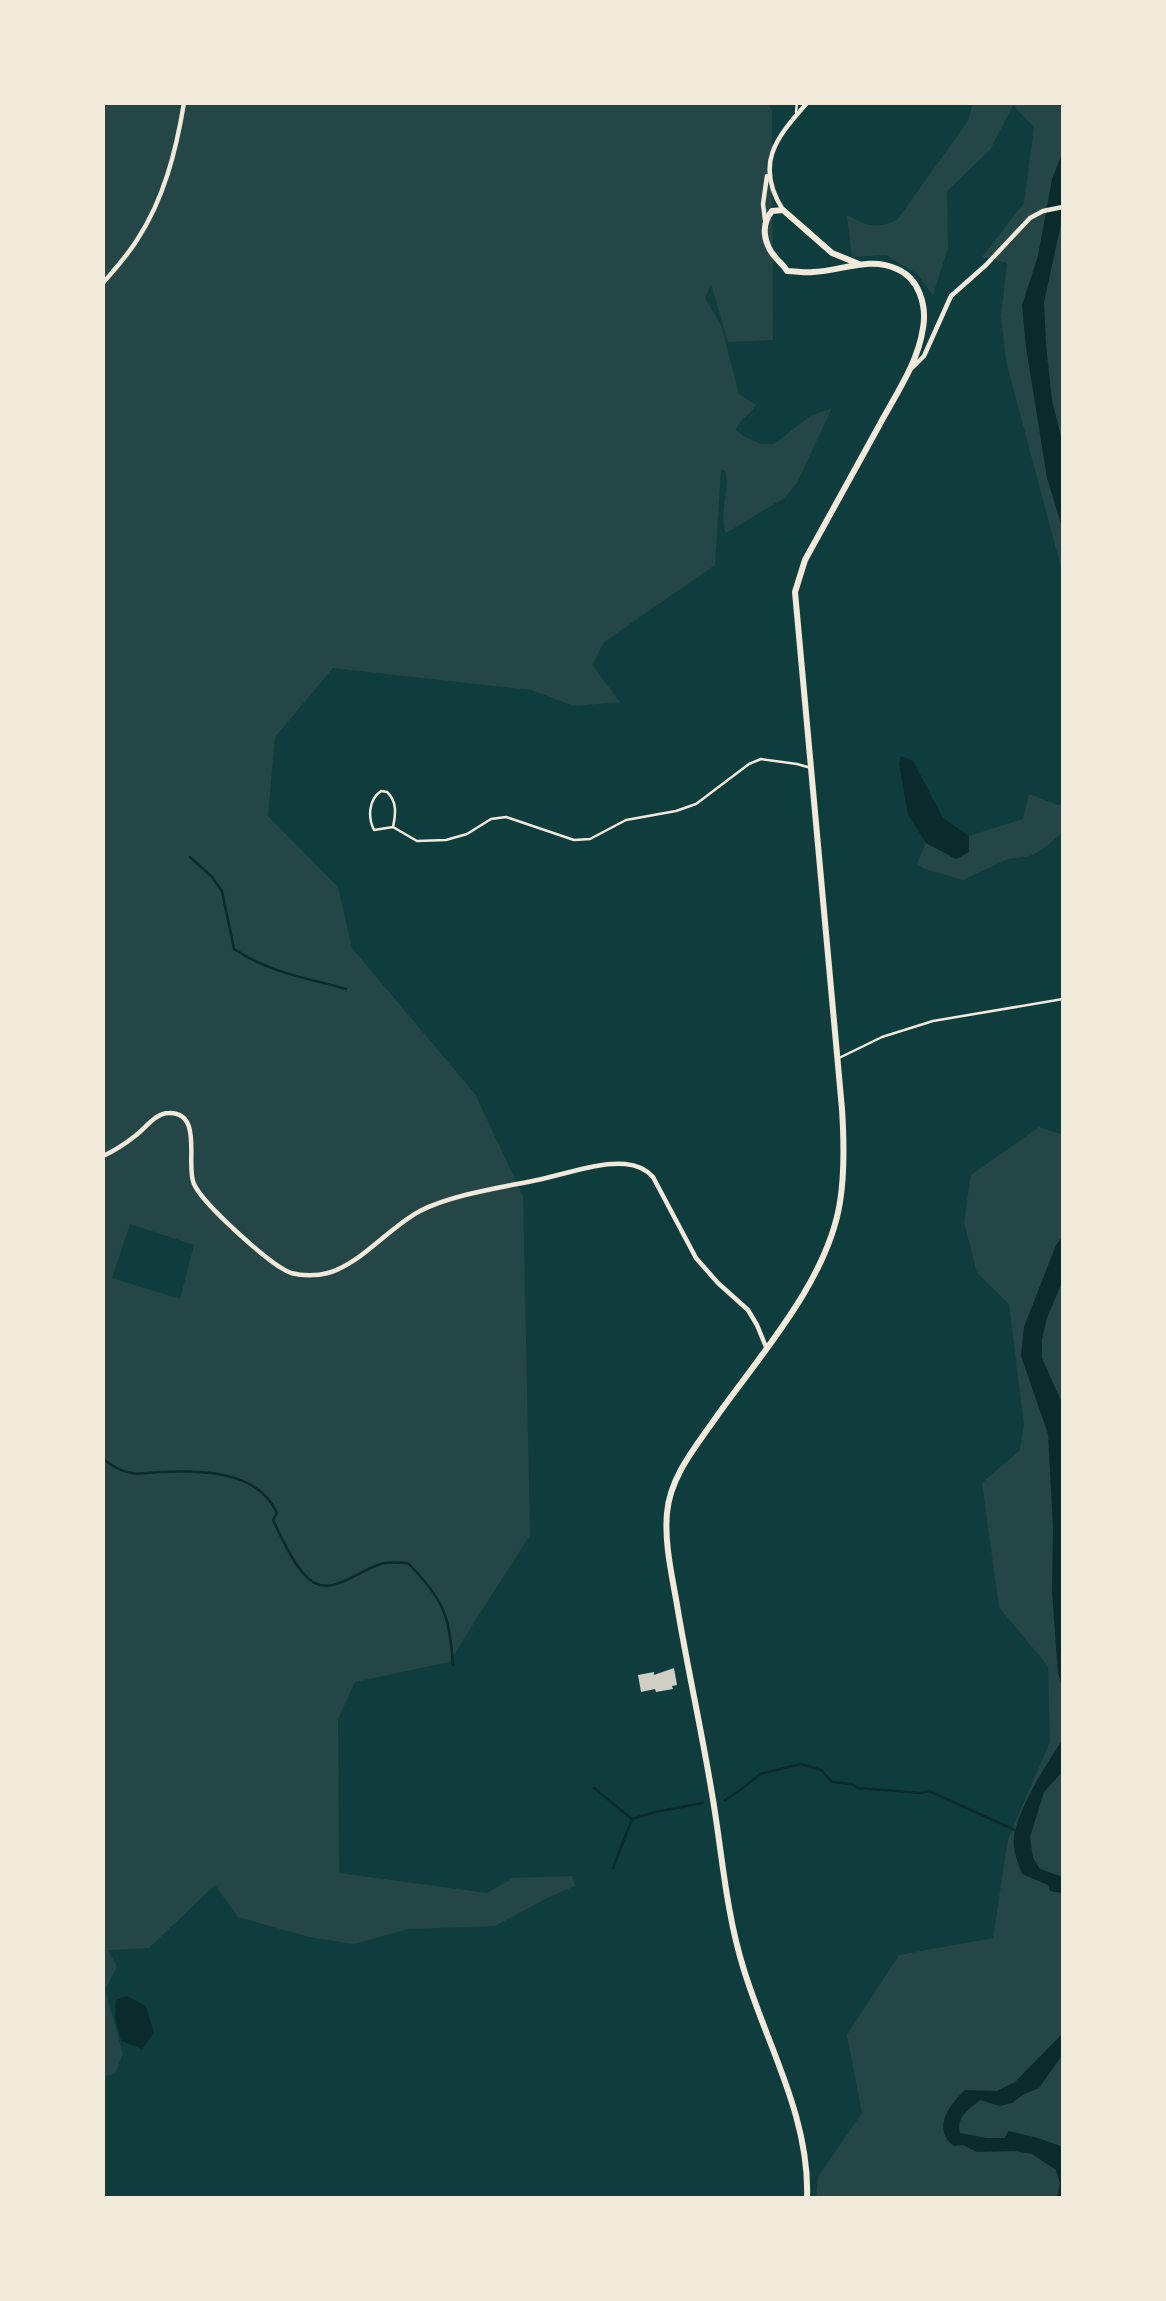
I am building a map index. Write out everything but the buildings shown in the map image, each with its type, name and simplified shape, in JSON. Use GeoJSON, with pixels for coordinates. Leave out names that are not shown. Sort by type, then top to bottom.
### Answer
{"type":"FeatureCollection","features":[{"type":"Feature","properties":{"kind":"street"},"geometry":{"type":"LineString","coordinates":[[103,282],[125,258],[152,214],[177,141],[184,103]]}},
{"type":"Feature","properties":{"kind":"street"},"geometry":{"type":"LineString","coordinates":[[807,103],[786,125],[775,144],[763,204],[766,239],[771,250],[787,271],[814,272],[859,264],[887,265],[900,270],[911,279],[924,308],[921,340],[907,374],[805,560],[798,577],[795,604],[837,1059],[844,1150],[843,1183],[835,1223],[815,1275],[685,1462],[670,1495],[667,1509],[667,1538],[677,1606],[711,1787],[732,1924],[745,1973],[800,2130],[806,2163],[807,2198]]}},
{"type":"Feature","properties":{"kind":"street"},"geometry":{"type":"LineString","coordinates":[[768,173],[775,198],[783,210],[832,253],[859,264]]}},
{"type":"Feature","properties":{"kind":"street"},"geometry":{"type":"LineString","coordinates":[[907,374],[924,356],[951,296],[986,265],[1030,218],[1042,211],[1063,207]]}},
{"type":"Feature","properties":{"kind":"street"},"geometry":{"type":"LineString","coordinates":[[765,220],[772,211],[783,210]]}},
{"type":"Feature","properties":{"kind":"street"},"geometry":{"type":"LineString","coordinates":[[103,1156],[162,1115],[174,1113],[181,1117],[190,1129],[190,1174],[201,1196],[278,1265],[293,1273],[309,1275],[326,1274],[345,1266],[398,1224],[443,1201],[592,1168],[623,1164],[637,1166],[653,1177],[690,1249],[706,1270],[752,1316],[766,1348]]}},
{"type":"Feature","properties":{"kind":"lane"},"geometry":{"type":"LineString","coordinates":[[796,116],[797,103]]}},
{"type":"Feature","properties":{"kind":"lane"},"geometry":{"type":"LineString","coordinates":[[393,827],[393,801],[387,792],[381,791],[373,799],[370,811],[374,830],[393,827],[417,841],[446,840],[467,834],[491,819],[506,817],[574,840],[583,840],[626,820],[676,811],[696,804],[749,764],[761,759],[811,768]]}},
{"type":"Feature","properties":{"kind":"lane"},"geometry":{"type":"LineString","coordinates":[[837,1059],[898,1030],[933,1021],[1063,999]]}},
{"type":"Feature","properties":{"kind":"shaded area"},"geometry":{"type":"Polygon","coordinates":[[[103,103],[767,103],[772,110],[773,340],[728,342],[711,284],[705,298],[721,325],[739,394],[756,405],[736,430],[761,444],[774,444],[810,416],[832,408],[797,483],[784,498],[726,533],[723,517],[727,485],[725,470],[721,470],[715,565],[604,642],[592,665],[620,702],[574,706],[531,690],[333,668],[275,737],[268,816],[338,887],[352,948],[475,1094],[523,1196],[530,1535],[449,1662],[355,1682],[338,1719],[339,1873],[487,1893],[513,1878],[572,1876],[575,1886],[495,1926],[408,1929],[354,1944],[309,1937],[238,1917],[215,1885],[149,1948],[108,1950],[117,1967],[105,1989],[123,2054],[115,2074],[103,2076],[103,103]],[[130,1224],[112,1278],[180,1299],[194,1245],[130,1224]]]}},
{"type":"Feature","properties":{"kind":"shaded area"},"geometry":{"type":"Polygon","coordinates":[[[973,103],[1063,103],[1063,575],[1006,361],[1001,316],[1007,263],[982,257],[1024,203],[1034,127],[1013,105],[990,150],[947,191],[948,248],[933,295],[917,274],[886,255],[852,257],[847,215],[871,225],[897,220],[968,121],[973,103]]]}},
{"type":"Feature","properties":{"kind":"shaded area"},"geometry":{"type":"Polygon","coordinates":[[[1063,151],[1063,215],[1044,302],[1052,401],[1063,444],[1063,530],[1047,478],[1022,305],[1038,256],[1052,179],[1063,151]]]}},
{"type":"Feature","properties":{"kind":"shaded area"},"geometry":{"type":"Polygon","coordinates":[[[901,756],[913,761],[943,818],[969,836],[969,852],[956,859],[926,843],[908,815],[899,764],[901,756]]]}},
{"type":"Feature","properties":{"kind":"shaded area"},"geometry":{"type":"Polygon","coordinates":[[[1029,794],[1058,805],[1063,804],[1063,832],[1043,849],[1030,856],[1008,859],[963,880],[917,864],[926,843],[956,859],[969,852],[969,836],[1023,819],[1029,794]]]}},
{"type":"Feature","properties":{"kind":"shaded area"},"geometry":{"type":"Polygon","coordinates":[[[1039,1127],[1063,1135],[1063,2198],[816,2198],[818,2177],[862,2113],[847,2035],[899,1955],[993,1938],[1008,1839],[1050,1742],[1048,1666],[999,1607],[982,1483],[1020,1450],[1024,1425],[1009,1304],[977,1273],[964,1222],[971,1175],[1039,1127]]]}},
{"type":"Feature","properties":{"kind":"shaded area"},"geometry":{"type":"Polygon","coordinates":[[[1063,1236],[1063,1280],[1047,1318],[1042,1339],[1042,1358],[1063,1405],[1063,1689],[1058,1673],[1052,1592],[1053,1527],[1048,1434],[1021,1356],[1024,1327],[1056,1245],[1063,1236]]]}},
{"type":"Feature","properties":{"kind":"shaded area"},"geometry":{"type":"Polygon","coordinates":[[[1063,1739],[1063,1771],[1044,1792],[1030,1837],[1033,1858],[1040,1869],[1063,1877],[1063,1893],[1050,1891],[1048,1885],[1022,1874],[1014,1842],[1016,1826],[1027,1800],[1063,1739]]]}},
{"type":"Feature","properties":{"kind":"shaded area"},"geometry":{"type":"Polygon","coordinates":[[[127,1996],[146,2006],[154,2033],[142,2049],[121,2041],[115,2016],[116,2000],[127,1996]]]}},
{"type":"Feature","properties":{"kind":"shaded area"},"geometry":{"type":"Polygon","coordinates":[[[1063,2033],[1063,2054],[1039,2088],[1012,2103],[1000,2106],[980,2100],[964,2114],[959,2127],[960,2133],[986,2138],[1005,2138],[1008,2131],[1063,2147],[1063,2198],[1057,2198],[1060,2183],[1056,2170],[1032,2154],[1014,2151],[977,2152],[963,2145],[954,2146],[947,2139],[943,2125],[949,2109],[965,2090],[997,2091],[1015,2082],[1063,2033]]]}},
{"type":"Feature","properties":{"kind":"waterway"},"geometry":{"type":"LineString","coordinates":[[190,857],[212,877],[222,891],[234,949],[274,969],[346,989]]}},
{"type":"Feature","properties":{"kind":"waterway"},"geometry":{"type":"LineString","coordinates":[[103,1458],[112,1466],[128,1472],[209,1473],[242,1481],[256,1488],[268,1499],[277,1513],[273,1520],[286,1548],[312,1582],[331,1585],[384,1563],[408,1563],[437,1598],[447,1620],[453,1665]]}},
{"type":"Feature","properties":{"kind":"waterway"},"geometry":{"type":"LineString","coordinates":[[725,1800],[760,1774],[801,1764],[821,1770],[832,1782],[852,1784],[858,1788],[921,1793],[929,1791],[1017,1831]]}},
{"type":"Feature","properties":{"kind":"waterway"},"geometry":{"type":"LineString","coordinates":[[594,1788],[632,1819]]}},
{"type":"Feature","properties":{"kind":"waterway"},"geometry":{"type":"LineString","coordinates":[[613,1868],[632,1819],[703,1803]]}}]}
